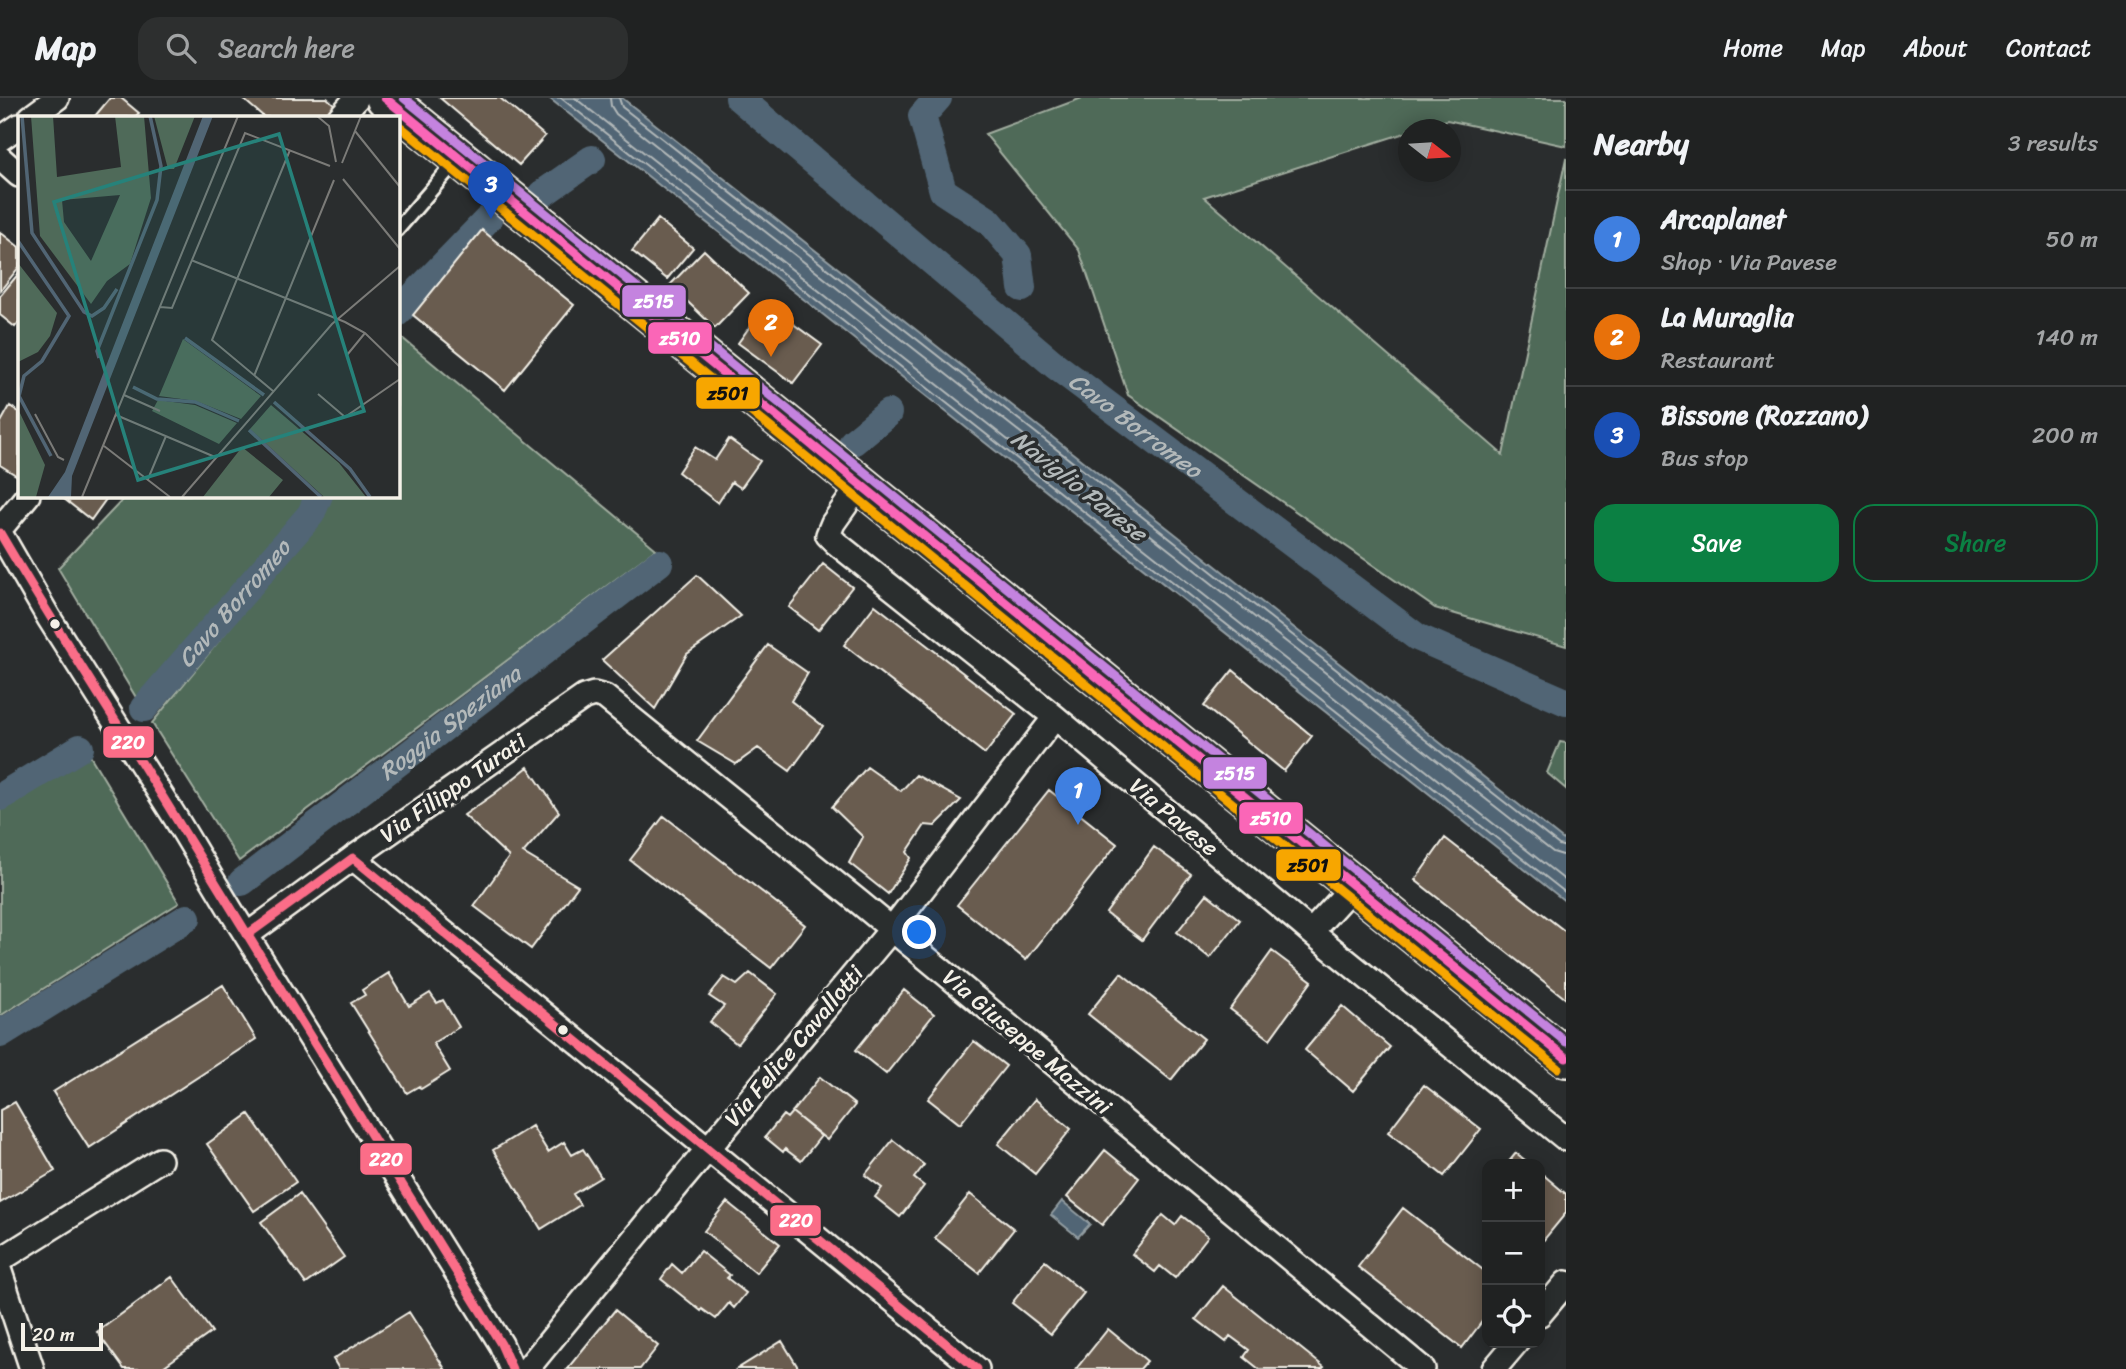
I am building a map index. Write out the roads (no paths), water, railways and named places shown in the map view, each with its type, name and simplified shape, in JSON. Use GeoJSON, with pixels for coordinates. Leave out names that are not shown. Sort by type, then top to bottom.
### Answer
{"type":"FeatureCollection","features":[{"type":"Feature","properties":{"kind":"main road"},"geometry":{"type":"LineString","coordinates":[[385,98],[1566,1058]]}},
{"type":"Feature","properties":{"kind":"street"},"geometry":{"type":"LineString","coordinates":[[32,116],[57,98]]}},
{"type":"Feature","properties":{"kind":"street"},"geometry":{"type":"LineString","coordinates":[[341,116],[357,98]]}},
{"type":"Feature","properties":{"kind":"street"},"geometry":{"type":"LineString","coordinates":[[0,139],[18,127]]}},
{"type":"Feature","properties":{"kind":"street"},"geometry":{"type":"LineString","coordinates":[[0,158],[18,174]]}},
{"type":"Feature","properties":{"kind":"street","name":"Via Pavese"},"geometry":{"type":"LineString","coordinates":[[860,485],[828,535],[836,543],[1055,717],[1311,932],[1566,1139]]}},
{"type":"Feature","properties":{"kind":"street"},"geometry":{"type":"LineString","coordinates":[[26,497],[0,531],[49,618],[501,1345],[512,1369]]}},
{"type":"Feature","properties":{"kind":"street","name":"Via Filippo Turati"},"geometry":{"type":"LineString","coordinates":[[247,935],[352,858],[584,697],[594,694]]}},
{"type":"Feature","properties":{"kind":"street","name":"Via Giuseppe Mazzini"},"geometry":{"type":"LineString","coordinates":[[594,694],[604,697],[891,930],[1423,1369]]}},
{"type":"Feature","properties":{"kind":"street","name":"Via Felice Cavallotti"},"geometry":{"type":"LineString","coordinates":[[527,1369],[891,930],[1055,717]]}},
{"type":"Feature","properties":{"kind":"street"},"geometry":{"type":"LineString","coordinates":[[352,858],[977,1369]]}},
{"type":"Feature","properties":{"kind":"street"},"geometry":{"type":"LineString","coordinates":[[1311,932],[1354,885]]}},
{"type":"Feature","properties":{"kind":"street"},"geometry":{"type":"LineString","coordinates":[[0,1260],[160,1160]]}},
{"type":"Feature","properties":{"kind":"street"},"geometry":{"type":"LineString","coordinates":[[0,1272],[32,1369]]}},
{"type":"Feature","properties":{"kind":"street"},"geometry":{"type":"LineString","coordinates":[[1545,1308],[1566,1283]]}},
{"type":"Feature","properties":{"kind":"street"},"geometry":{"type":"LineString","coordinates":[[1494,1369],[1512,1348]]}},
{"type":"Feature","properties":{"kind":"lane"},"geometry":{"type":"LineString","coordinates":[[399,228],[459,158]]}},
{"type":"Feature","properties":{"kind":"water","name":"Naviglio Pavese"},"geometry":{"type":"Polygon","coordinates":[[[549,98],[622,98],[1566,842],[1566,902],[549,98]]]}},
{"type":"Feature","properties":{"kind":"water"},"geometry":{"type":"Polygon","coordinates":[[[1062,1201],[1090,1224],[1078,1237],[1051,1215],[1062,1201]]]}},
{"type":"Feature","properties":{"kind":"waterway","name":"Cavo Borromeo"},"geometry":{"type":"LineString","coordinates":[[739,98],[1056,366],[1417,637],[1566,702]]}},
{"type":"Feature","properties":{"kind":"waterway"},"geometry":{"type":"LineString","coordinates":[[938,98],[922,116],[943,191],[989,221],[1018,255],[1022,288]]}},
{"type":"Feature","properties":{"kind":"waterway","name":"Cavo Borromeo"},"geometry":{"type":"LineString","coordinates":[[542,194],[592,159]]}},
{"type":"Feature","properties":{"kind":"waterway","name":"Cavo Borromeo"},"geometry":{"type":"LineString","coordinates":[[399,311],[488,219]]}},
{"type":"Feature","properties":{"kind":"waterway","name":"Roggia Speziana"},"geometry":{"type":"LineString","coordinates":[[853,442],[888,413]]}},
{"type":"Feature","properties":{"kind":"waterway","name":"Cavo Borromeo"},"geometry":{"type":"LineString","coordinates":[[144,708],[311,514],[318,497]]}},
{"type":"Feature","properties":{"kind":"waterway","name":"Roggia Speziana"},"geometry":{"type":"LineString","coordinates":[[242,882],[659,563]]}},
{"type":"Feature","properties":{"kind":"waterway","name":"Cavo Borromeo"},"geometry":{"type":"LineString","coordinates":[[0,797],[80,748]]}},
{"type":"Feature","properties":{"kind":"waterway","name":"Roggia Speziana"},"geometry":{"type":"LineString","coordinates":[[0,1034],[187,918]]}},
{"type":"Feature","properties":{"kind":"place","name":"Bissone (Rozzano)"},"geometry":{"type":"Point","coordinates":[491,219]}},
{"type":"Feature","properties":{"kind":"place","name":"La Muraglia"},"geometry":{"type":"Point","coordinates":[771,357]}},
{"type":"Feature","properties":{"kind":"place","name":"Arcaplanet"},"geometry":{"type":"Point","coordinates":[1078,825]}}]}
